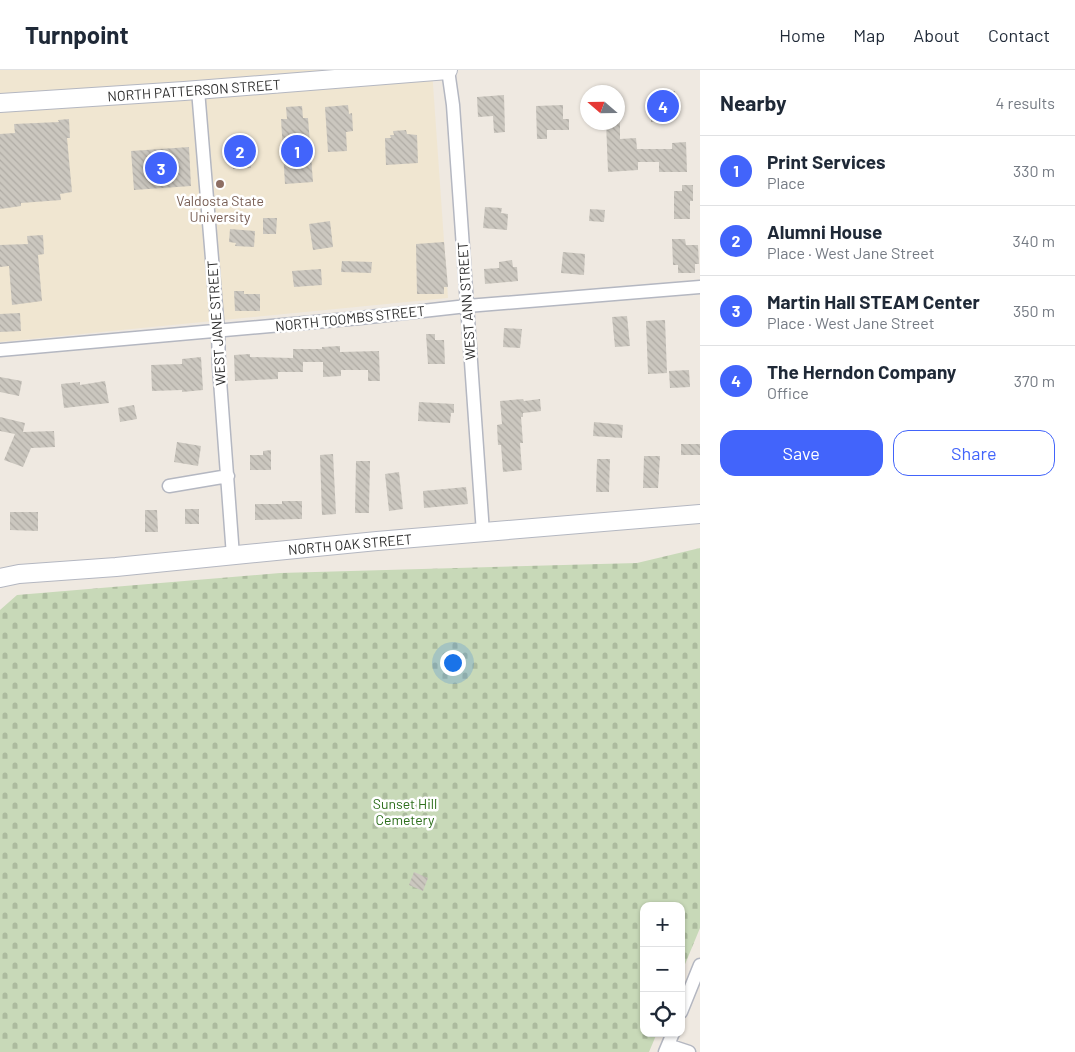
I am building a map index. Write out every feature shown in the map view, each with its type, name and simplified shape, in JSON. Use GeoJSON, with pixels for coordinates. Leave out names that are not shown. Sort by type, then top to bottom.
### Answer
{"type":"FeatureCollection","features":[{"type":"Feature","properties":{"kind":"main road","name":"NORTH PATTERSON STREET"},"geometry":{"type":"LineString","coordinates":[[0,103],[198,90],[448,70]]}},
{"type":"Feature","properties":{"kind":"main road","name":"NORTH OAK STREET"},"geometry":{"type":"LineString","coordinates":[[0,578],[19,574],[700,514]]}},
{"type":"Feature","properties":{"kind":"street","name":"WEST ANN STREET"},"geometry":{"type":"LineString","coordinates":[[448,70],[453,105],[483,533]]}},
{"type":"Feature","properties":{"kind":"street","name":"WEST JANE STREET"},"geometry":{"type":"LineString","coordinates":[[198,90],[218,331],[233,556]]}},
{"type":"Feature","properties":{"kind":"street","name":"NORTH TOOMBS STREET"},"geometry":{"type":"LineString","coordinates":[[0,350],[360,318],[467,306],[700,287]]}},
{"type":"Feature","properties":{"kind":"street"},"geometry":{"type":"LineString","coordinates":[[169,486],[228,476]]}},
{"type":"Feature","properties":{"kind":"street"},"geometry":{"type":"LineString","coordinates":[[685,1002],[700,965]]}},
{"type":"Feature","properties":{"kind":"street"},"geometry":{"type":"LineString","coordinates":[[669,1044],[688,1052]]}},
{"type":"Feature","properties":{"kind":"shaded area","name":"Valdosta State University"},"geometry":{"type":"Polygon","coordinates":[[[0,70],[432,70],[448,298],[0,342],[0,70]]]}},
{"type":"Feature","properties":{"kind":"green space","name":"Sunset Hill Cemetery"},"geometry":{"type":"Polygon","coordinates":[[[700,548],[700,928],[685,964],[685,902],[640,902],[640,1037],[655,1037],[649,1052],[0,1052],[0,610],[17,595],[280,573],[637,563],[700,548]]]}},
{"type":"Feature","properties":{"kind":"building"},"geometry":{"type":"Polygon","coordinates":[[[660,91],[675,91],[676,115],[663,115],[663,121],[651,122],[651,98],[660,97],[660,91]]]}},
{"type":"Feature","properties":{"kind":"building"},"geometry":{"type":"Polygon","coordinates":[[[504,95],[505,132],[494,133],[493,116],[478,117],[477,97],[504,95]]]}},
{"type":"Feature","properties":{"kind":"building"},"geometry":{"type":"Polygon","coordinates":[[[348,105],[349,114],[352,113],[353,131],[346,132],[347,151],[328,152],[325,107],[348,105]]]}},
{"type":"Feature","properties":{"kind":"building"},"geometry":{"type":"Polygon","coordinates":[[[563,105],[563,119],[569,119],[569,130],[547,130],[547,139],[537,139],[536,106],[563,105]]]}},
{"type":"Feature","properties":{"kind":"building"},"geometry":{"type":"Polygon","coordinates":[[[302,106],[303,118],[308,118],[313,182],[285,184],[281,119],[287,119],[286,107],[302,106]]]}},
{"type":"Feature","properties":{"kind":"building"},"geometry":{"type":"Polygon","coordinates":[[[69,119],[70,138],[67,138],[72,192],[60,194],[61,200],[21,203],[21,206],[0,209],[0,134],[15,133],[14,124],[59,122],[58,120],[69,119]]]}},
{"type":"Feature","properties":{"kind":"building"},"geometry":{"type":"Polygon","coordinates":[[[406,130],[407,134],[417,135],[418,163],[386,165],[385,138],[391,138],[390,135],[394,135],[393,131],[406,130]]]}},
{"type":"Feature","properties":{"kind":"building"},"geometry":{"type":"Polygon","coordinates":[[[606,130],[620,130],[620,139],[636,138],[637,149],[672,149],[672,143],[686,142],[687,172],[659,172],[659,162],[638,162],[638,170],[608,172],[606,130]]]}},
{"type":"Feature","properties":{"kind":"building"},"geometry":{"type":"Polygon","coordinates":[[[250,141],[251,168],[233,169],[232,160],[230,160],[229,143],[250,141]]]}},
{"type":"Feature","properties":{"kind":"building"},"geometry":{"type":"Polygon","coordinates":[[[189,147],[191,186],[134,190],[131,151],[189,147]]]}},
{"type":"Feature","properties":{"kind":"building"},"geometry":{"type":"Polygon","coordinates":[[[682,185],[693,185],[693,201],[690,201],[690,219],[674,219],[674,191],[682,191],[682,185]]]}},
{"type":"Feature","properties":{"kind":"building"},"geometry":{"type":"Polygon","coordinates":[[[485,207],[502,208],[501,213],[508,214],[507,230],[483,228],[485,207]]]}},
{"type":"Feature","properties":{"kind":"building"},"geometry":{"type":"Polygon","coordinates":[[[590,209],[605,210],[604,222],[589,221],[590,209]]]}},
{"type":"Feature","properties":{"kind":"building"},"geometry":{"type":"Polygon","coordinates":[[[263,218],[277,218],[276,234],[263,234],[263,218]]]}},
{"type":"Feature","properties":{"kind":"building"},"geometry":{"type":"Polygon","coordinates":[[[330,221],[333,247],[313,250],[309,224],[330,221]]]}},
{"type":"Feature","properties":{"kind":"building"},"geometry":{"type":"Polygon","coordinates":[[[230,229],[255,231],[254,247],[235,246],[236,243],[229,242],[230,229]]]}},
{"type":"Feature","properties":{"kind":"building"},"geometry":{"type":"Polygon","coordinates":[[[43,235],[44,254],[38,255],[42,301],[12,305],[9,266],[0,267],[0,245],[28,244],[27,236],[43,235]]]}},
{"type":"Feature","properties":{"kind":"building"},"geometry":{"type":"Polygon","coordinates":[[[672,239],[685,239],[686,245],[698,245],[699,264],[695,264],[695,273],[678,273],[678,265],[673,265],[672,239]]]}},
{"type":"Feature","properties":{"kind":"building"},"geometry":{"type":"Polygon","coordinates":[[[444,242],[448,287],[444,287],[444,294],[417,294],[416,244],[444,242]]]}},
{"type":"Feature","properties":{"kind":"building"},"geometry":{"type":"Polygon","coordinates":[[[563,252],[585,254],[584,275],[561,273],[563,252]]]}},
{"type":"Feature","properties":{"kind":"building"},"geometry":{"type":"Polygon","coordinates":[[[512,260],[513,267],[517,267],[518,281],[485,284],[484,269],[499,268],[499,262],[512,260]]]}},
{"type":"Feature","properties":{"kind":"building"},"geometry":{"type":"Polygon","coordinates":[[[342,261],[372,262],[371,273],[341,272],[342,261]]]}},
{"type":"Feature","properties":{"kind":"building"},"geometry":{"type":"Polygon","coordinates":[[[321,269],[322,285],[294,287],[292,271],[321,269]]]}},
{"type":"Feature","properties":{"kind":"building"},"geometry":{"type":"Polygon","coordinates":[[[234,291],[244,291],[244,294],[260,294],[260,311],[235,311],[234,291]]]}},
{"type":"Feature","properties":{"kind":"building"},"geometry":{"type":"Polygon","coordinates":[[[20,313],[21,331],[0,332],[0,314],[20,313]]]}},
{"type":"Feature","properties":{"kind":"building"},"geometry":{"type":"Polygon","coordinates":[[[627,316],[630,346],[615,347],[612,317],[627,316]]]}},
{"type":"Feature","properties":{"kind":"building"},"geometry":{"type":"Polygon","coordinates":[[[665,320],[667,373],[648,374],[646,321],[665,320]]]}},
{"type":"Feature","properties":{"kind":"building"},"geometry":{"type":"Polygon","coordinates":[[[504,328],[522,329],[520,348],[503,347],[504,328]]]}},
{"type":"Feature","properties":{"kind":"building"},"geometry":{"type":"Polygon","coordinates":[[[426,334],[435,334],[435,340],[444,340],[445,364],[428,364],[426,334]]]}},
{"type":"Feature","properties":{"kind":"building"},"geometry":{"type":"Polygon","coordinates":[[[340,346],[340,352],[379,351],[380,381],[368,381],[368,370],[341,370],[341,376],[323,377],[323,362],[303,362],[303,372],[278,372],[278,379],[235,381],[234,355],[250,354],[250,357],[293,358],[293,349],[322,349],[322,347],[340,346]]]}},
{"type":"Feature","properties":{"kind":"building"},"geometry":{"type":"Polygon","coordinates":[[[201,357],[203,390],[182,392],[182,390],[152,391],[151,365],[182,364],[182,359],[201,357]]]}},
{"type":"Feature","properties":{"kind":"building"},"geometry":{"type":"Polygon","coordinates":[[[689,370],[690,387],[670,388],[669,371],[689,370]]]}},
{"type":"Feature","properties":{"kind":"building"},"geometry":{"type":"Polygon","coordinates":[[[0,377],[22,381],[19,396],[0,392],[0,377]]]}},
{"type":"Feature","properties":{"kind":"building"},"geometry":{"type":"Polygon","coordinates":[[[105,381],[109,403],[64,408],[61,384],[80,382],[80,385],[105,381]]]}},
{"type":"Feature","properties":{"kind":"building"},"geometry":{"type":"Polygon","coordinates":[[[523,399],[524,401],[540,399],[541,411],[523,413],[523,417],[521,417],[523,443],[520,443],[522,470],[503,472],[501,445],[498,445],[497,425],[502,424],[500,401],[523,399]]]}},
{"type":"Feature","properties":{"kind":"building"},"geometry":{"type":"Polygon","coordinates":[[[419,402],[454,404],[454,413],[451,413],[450,423],[418,421],[419,402]]]}},
{"type":"Feature","properties":{"kind":"building"},"geometry":{"type":"Polygon","coordinates":[[[134,405],[137,419],[120,422],[118,408],[134,405]]]}},
{"type":"Feature","properties":{"kind":"building"},"geometry":{"type":"Polygon","coordinates":[[[0,417],[25,423],[23,432],[54,431],[55,447],[31,448],[23,467],[4,460],[15,434],[0,431],[0,417]]]}},
{"type":"Feature","properties":{"kind":"building"},"geometry":{"type":"Polygon","coordinates":[[[594,422],[623,425],[622,438],[593,436],[594,422]]]}},
{"type":"Feature","properties":{"kind":"building"},"geometry":{"type":"Polygon","coordinates":[[[177,442],[201,446],[198,466],[174,462],[177,442]]]}},
{"type":"Feature","properties":{"kind":"building"},"geometry":{"type":"Polygon","coordinates":[[[681,444],[700,444],[700,455],[681,455],[681,444]]]}},
{"type":"Feature","properties":{"kind":"building"},"geometry":{"type":"Polygon","coordinates":[[[271,450],[271,470],[250,470],[250,455],[263,455],[263,451],[271,450]]]}},
{"type":"Feature","properties":{"kind":"building"},"geometry":{"type":"Polygon","coordinates":[[[333,454],[336,514],[322,515],[320,455],[333,454]]]}},
{"type":"Feature","properties":{"kind":"building"},"geometry":{"type":"Polygon","coordinates":[[[644,456],[660,456],[658,488],[643,488],[644,456]]]}},
{"type":"Feature","properties":{"kind":"building"},"geometry":{"type":"Polygon","coordinates":[[[597,459],[610,459],[609,492],[596,492],[597,459]]]}},
{"type":"Feature","properties":{"kind":"building"},"geometry":{"type":"Polygon","coordinates":[[[356,461],[370,461],[369,513],[355,513],[356,461]]]}},
{"type":"Feature","properties":{"kind":"building"},"geometry":{"type":"Polygon","coordinates":[[[399,472],[403,509],[389,511],[385,474],[399,472]]]}},
{"type":"Feature","properties":{"kind":"building"},"geometry":{"type":"Polygon","coordinates":[[[466,487],[468,504],[424,508],[423,491],[466,487]]]}},
{"type":"Feature","properties":{"kind":"building"},"geometry":{"type":"Polygon","coordinates":[[[282,501],[302,501],[302,519],[255,520],[255,504],[282,504],[282,501]]]}},
{"type":"Feature","properties":{"kind":"building"},"geometry":{"type":"Polygon","coordinates":[[[185,509],[199,509],[199,524],[185,524],[185,509]]]}},
{"type":"Feature","properties":{"kind":"building"},"geometry":{"type":"Polygon","coordinates":[[[145,510],[157,510],[158,532],[145,532],[145,510]]]}},
{"type":"Feature","properties":{"kind":"building"},"geometry":{"type":"Polygon","coordinates":[[[10,512],[38,512],[38,531],[10,530],[10,512]]]}},
{"type":"Feature","properties":{"kind":"building"},"geometry":{"type":"Polygon","coordinates":[[[414,872],[428,878],[423,891],[409,885],[414,872]]]}},
{"type":"Feature","properties":{"kind":"place","name":"The Herndon Company"},"geometry":{"type":"Point","coordinates":[663,106]}},
{"type":"Feature","properties":{"kind":"place","name":"Alumni House"},"geometry":{"type":"Point","coordinates":[240,151]}},
{"type":"Feature","properties":{"kind":"place","name":"Print Services"},"geometry":{"type":"Point","coordinates":[297,151]}},
{"type":"Feature","properties":{"kind":"place","name":"Martin Hall STEAM Center"},"geometry":{"type":"Point","coordinates":[161,168]}},
{"type":"Feature","properties":{"kind":"place","name":"Valdosta State University"},"geometry":{"type":"Point","coordinates":[220,184]}}]}
